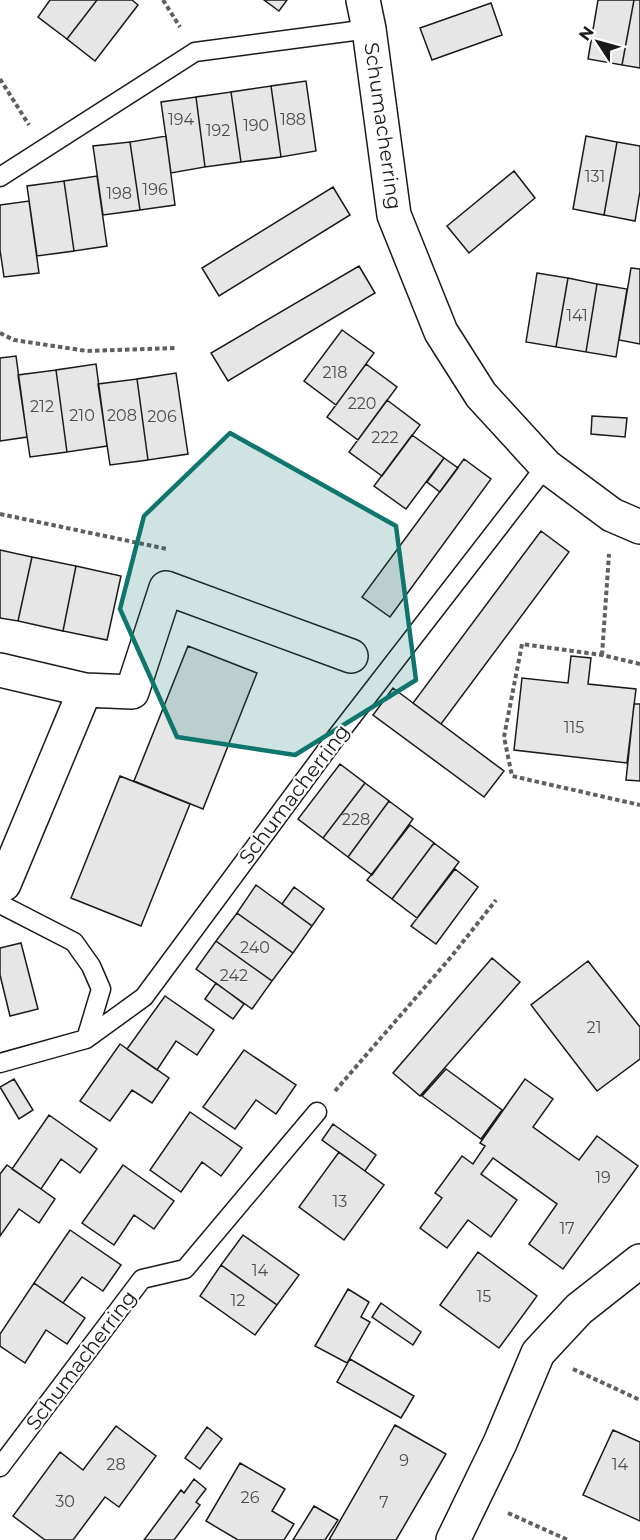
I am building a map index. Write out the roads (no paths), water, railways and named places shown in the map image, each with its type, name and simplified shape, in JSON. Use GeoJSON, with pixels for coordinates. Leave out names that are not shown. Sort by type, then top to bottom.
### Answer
{"type":"FeatureCollection","features":[{"type":"Feature","properties":{"kind":"street","name":"Schumacherring"},"geometry":{"type":"LineString","coordinates":[[366,15],[394,216],[441,332],[480,395],[546,466],[626,521]]}},
{"type":"Feature","properties":{"kind":"street"},"geometry":{"type":"LineString","coordinates":[[0,670],[85,690],[132,692],[166,588],[351,656]]}},
{"type":"Feature","properties":{"kind":"street"},"geometry":{"type":"LineString","coordinates":[[2,894],[85,690]]}},
{"type":"Feature","properties":{"kind":"street"},"geometry":{"type":"LineString","coordinates":[[453,1540],[500,1443],[538,1353],[579,1309],[640,1261]]}},
{"type":"Feature","properties":{"kind":"lane","name":"Schumacherring"},"geometry":{"type":"LineString","coordinates":[[0,177],[195,52],[366,15]]}},
{"type":"Feature","properties":{"kind":"lane","name":"Schumacherring"},"geometry":{"type":"LineString","coordinates":[[0,1063],[86,1039],[144,997],[337,736],[546,466]]}},
{"type":"Feature","properties":{"kind":"lane"},"geometry":{"type":"LineString","coordinates":[[2,894],[74,942],[91,966],[101,989],[86,1039]]}},
{"type":"Feature","properties":{"kind":"lane","name":"Schumacherring"},"geometry":{"type":"LineString","coordinates":[[0,1467],[142,1279],[185,1269],[317,1112]]}}]}
